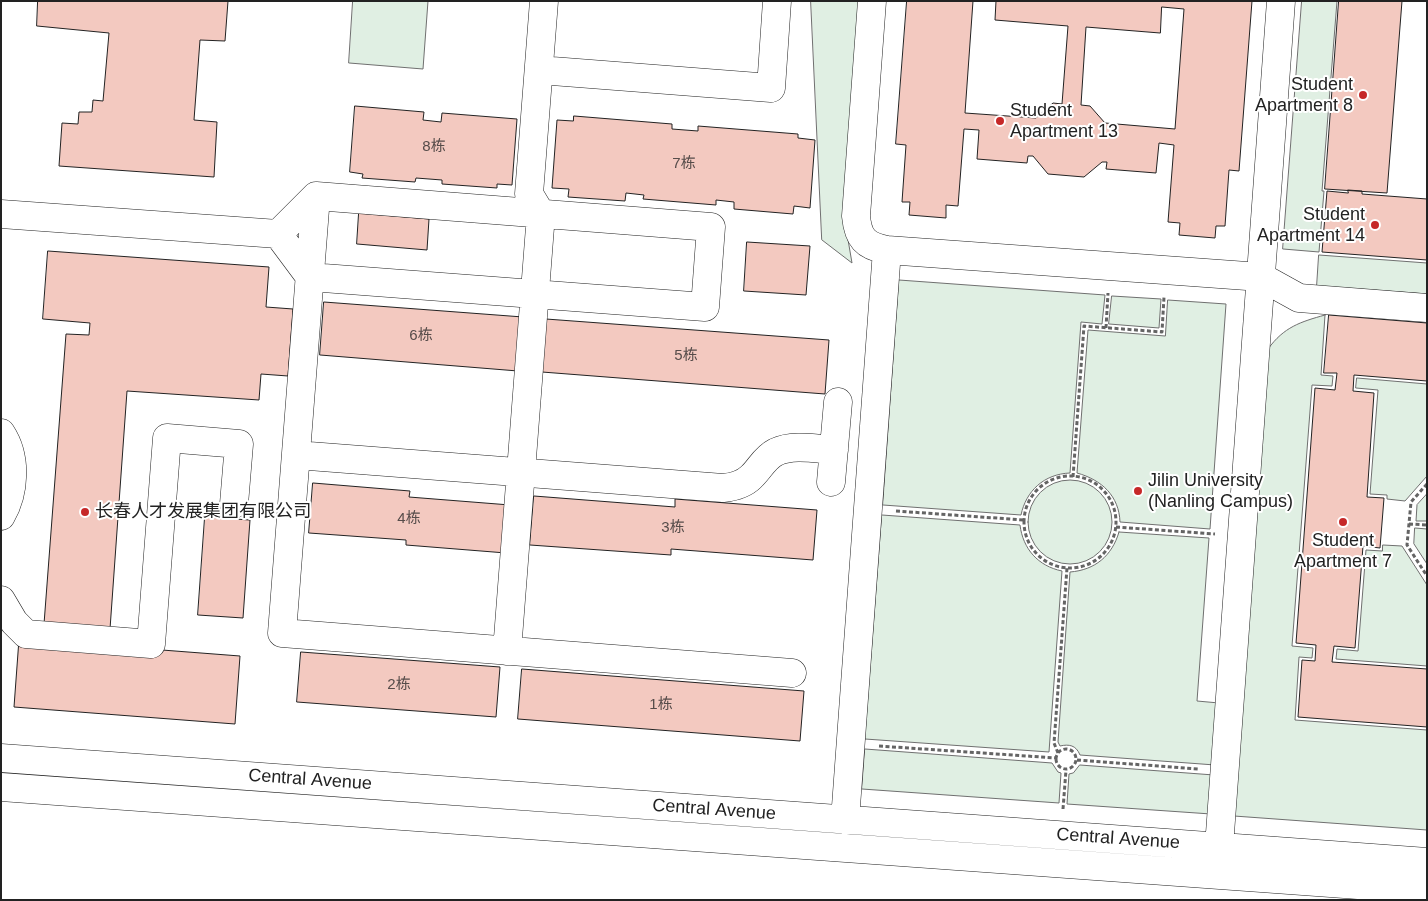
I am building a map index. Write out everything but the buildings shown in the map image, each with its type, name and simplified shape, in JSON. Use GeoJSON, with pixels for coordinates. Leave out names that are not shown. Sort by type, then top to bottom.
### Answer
{"type":"FeatureCollection","features":[{"type":"Feature","properties":{"kind":"lane"},"geometry":{"type":"LineString","coordinates":[[507,651],[541,214],[529,194],[544,1]]}},
{"type":"Feature","properties":{"kind":"lane"},"geometry":{"type":"LineString","coordinates":[[539,70],[771,88],[777,1]]}},
{"type":"Feature","properties":{"kind":"lane"},"geometry":{"type":"LineString","coordinates":[[872,1],[856,216],[857,227],[861,237],[876,248],[1261,278],[1299,298],[1427,308]]}},
{"type":"Feature","properties":{"kind":"lane"},"geometry":{"type":"LineString","coordinates":[[1219,847],[1281,1]]}},
{"type":"Feature","properties":{"kind":"lane"},"geometry":{"type":"LineString","coordinates":[[316,196],[282,634],[792,673]]}},
{"type":"Feature","properties":{"kind":"lane"},"geometry":{"type":"LineString","coordinates":[[1,214],[278,234],[316,196],[711,227],[705,307],[310,277],[278,234]]}},
{"type":"Feature","properties":{"kind":"lane"},"geometry":{"type":"LineString","coordinates":[[845,820],[886,250]]}},
{"type":"Feature","properties":{"kind":"lane"},"geometry":{"type":"LineString","coordinates":[[831,482],[838,402]]}},
{"type":"Feature","properties":{"kind":"lane"},"geometry":{"type":"LineString","coordinates":[[1,433],[11,456],[12,480],[8,503],[1,516]]}},
{"type":"Feature","properties":{"kind":"lane"},"geometry":{"type":"LineString","coordinates":[[1,600],[14,622],[26,634],[152,644],[166,438],[239,444],[234,504]]}},
{"type":"Feature","properties":{"kind":"lane"},"geometry":{"type":"LineString","coordinates":[[296,455],[723,488],[733,487],[751,478],[761,464],[776,452],[795,448],[834,450]]}},
{"type":"Feature","properties":{"kind":"lane","name":"Central Avenue"},"geometry":{"type":"LineString","coordinates":[[1,758],[1427,862]]}},
{"type":"Feature","properties":{"kind":"lane","name":"Central Avenue"},"geometry":{"type":"LineString","coordinates":[[1,787],[1427,890]]}},
{"type":"Feature","properties":{"kind":"path"},"geometry":{"type":"LineString","coordinates":[[1106,328],[1110,266]]}},
{"type":"Feature","properties":{"kind":"path"},"geometry":{"type":"LineString","coordinates":[[1073,477],[1084,326],[1162,332],[1166,270]]}},
{"type":"Feature","properties":{"kind":"path"},"geometry":{"type":"LineString","coordinates":[[1062,477],[1073,477],[1086,479],[1106,493],[1114,509],[1116,527],[1112,541],[1105,553],[1094,562],[1081,567],[1066,568],[1053,565],[1040,558],[1031,547],[1025,535],[1024,520],[1026,508],[1031,497],[1040,488],[1050,481],[1062,477]]}},
{"type":"Feature","properties":{"kind":"path"},"geometry":{"type":"LineString","coordinates":[[1427,484],[1410,502],[1407,545],[1427,576]]}},
{"type":"Feature","properties":{"kind":"path"},"geometry":{"type":"LineString","coordinates":[[868,509],[1024,520]]}},
{"type":"Feature","properties":{"kind":"path"},"geometry":{"type":"LineString","coordinates":[[1409,524],[1427,526]]}},
{"type":"Feature","properties":{"kind":"path"},"geometry":{"type":"LineString","coordinates":[[1116,527],[1242,536]]}},
{"type":"Feature","properties":{"kind":"path"},"geometry":{"type":"LineString","coordinates":[[1058,753],[1067,749],[1072,750],[1077,760],[1075,765],[1071,769],[1066,770],[1060,768],[1057,764],[1056,758],[1058,753],[1054,742],[1066,568]]}},
{"type":"Feature","properties":{"kind":"path"},"geometry":{"type":"LineString","coordinates":[[850,744],[1056,758]]}},
{"type":"Feature","properties":{"kind":"path"},"geometry":{"type":"LineString","coordinates":[[1077,760],[1225,771]]}},
{"type":"Feature","properties":{"kind":"path"},"geometry":{"type":"LineString","coordinates":[[1061,835],[1066,770]]}},
{"type":"Feature","properties":{"kind":"green space"},"geometry":{"type":"Polygon","coordinates":[[[353,1],[428,1],[423,69],[349,63],[353,1]]]}},
{"type":"Feature","properties":{"kind":"green space"},"geometry":{"type":"Polygon","coordinates":[[[811,1],[860,1],[845,222],[852,263],[822,240],[811,1]]]}},
{"type":"Feature","properties":{"kind":"green space"},"geometry":{"type":"Polygon","coordinates":[[[1302,1],[1337,1],[1319,252],[1283,249],[1302,1]]]}},
{"type":"Feature","properties":{"kind":"green space"},"geometry":{"type":"Polygon","coordinates":[[[1319,255],[1427,263],[1427,294],[1317,286],[1319,255]]]}},
{"type":"Feature","properties":{"kind":"green space"},"geometry":{"type":"Polygon","coordinates":[[[899,280],[1105,295],[1102,324],[1081,322],[1070,473],[1044,480],[1038,485],[1027,498],[1021,515],[883,505],[899,280]]]}},
{"type":"Feature","properties":{"kind":"green space"},"geometry":{"type":"Polygon","coordinates":[[[1112,296],[1161,299],[1159,328],[1109,324],[1112,296]]]}},
{"type":"Feature","properties":{"kind":"green space"},"geometry":{"type":"Polygon","coordinates":[[[1168,300],[1226,304],[1210,529],[1120,522],[1116,504],[1108,490],[1094,480],[1077,473],[1088,330],[1165,336],[1168,300]]]}},
{"type":"Feature","properties":{"kind":"green space"},"geometry":{"type":"Polygon","coordinates":[[[1325,315],[1321,375],[1333,376],[1332,386],[1312,385],[1292,646],[1313,648],[1312,658],[1299,657],[1295,720],[1427,730],[1427,830],[1234,816],[1268,349],[1286,330],[1325,315]]]}},
{"type":"Feature","properties":{"kind":"green space"},"geometry":{"type":"Polygon","coordinates":[[[1357,378],[1427,384],[1427,476],[1405,501],[1387,499],[1387,495],[1370,494],[1378,390],[1356,388],[1357,378]]]}},
{"type":"Feature","properties":{"kind":"green space"},"geometry":{"type":"Polygon","coordinates":[[[1070,480],[1086,483],[1100,492],[1109,506],[1112,522],[1109,538],[1100,552],[1086,561],[1070,564],[1054,561],[1040,552],[1031,538],[1028,522],[1031,506],[1040,492],[1054,483],[1070,480]]]}},
{"type":"Feature","properties":{"kind":"green space"},"geometry":{"type":"Polygon","coordinates":[[[1427,494],[1427,521],[1416,521],[1417,505],[1427,494]]]}},
{"type":"Feature","properties":{"kind":"green space"},"geometry":{"type":"Polygon","coordinates":[[[882,515],[1020,525],[1024,542],[1033,555],[1053,569],[1062,571],[1049,752],[865,739],[882,515]]]}},
{"type":"Feature","properties":{"kind":"green space"},"geometry":{"type":"Polygon","coordinates":[[[1415,528],[1427,529],[1427,564],[1414,544],[1415,528]]]}},
{"type":"Feature","properties":{"kind":"green space"},"geometry":{"type":"Polygon","coordinates":[[[1119,532],[1209,538],[1197,701],[1219,703],[1215,765],[1080,755],[1074,747],[1069,745],[1060,746],[1058,742],[1070,572],[1095,565],[1107,555],[1116,541],[1119,532]]]}},
{"type":"Feature","properties":{"kind":"green space"},"geometry":{"type":"Polygon","coordinates":[[[1383,545],[1402,546],[1427,585],[1427,666],[1336,659],[1337,649],[1358,651],[1366,550],[1382,551],[1383,545]]]}},
{"type":"Feature","properties":{"kind":"green space"},"geometry":{"type":"Polygon","coordinates":[[[865,749],[1052,763],[1058,772],[1061,773],[1059,803],[862,789],[865,749]]]}},
{"type":"Feature","properties":{"kind":"green space"},"geometry":{"type":"Polygon","coordinates":[[[1080,765],[1214,775],[1211,814],[1067,804],[1069,774],[1073,773],[1080,765]]]}},
{"type":"Feature","properties":{"kind":"place","name":"Student Apartment 8"},"geometry":{"type":"Point","coordinates":[1363,95]}},
{"type":"Feature","properties":{"kind":"place","name":"Student Apartment 13"},"geometry":{"type":"Point","coordinates":[1000,121]}},
{"type":"Feature","properties":{"kind":"place","name":"Student Apartment 14"},"geometry":{"type":"Point","coordinates":[1375,225]}},
{"type":"Feature","properties":{"kind":"place","name":"Jilin University (Nanling Campus)"},"geometry":{"type":"Point","coordinates":[1138,491]}},
{"type":"Feature","properties":{"kind":"place","name":"长春人才发展集团有限公司"},"geometry":{"type":"Point","coordinates":[85,512]}},
{"type":"Feature","properties":{"kind":"place","name":"Student Apartment 7"},"geometry":{"type":"Point","coordinates":[1343,522]}}]}
